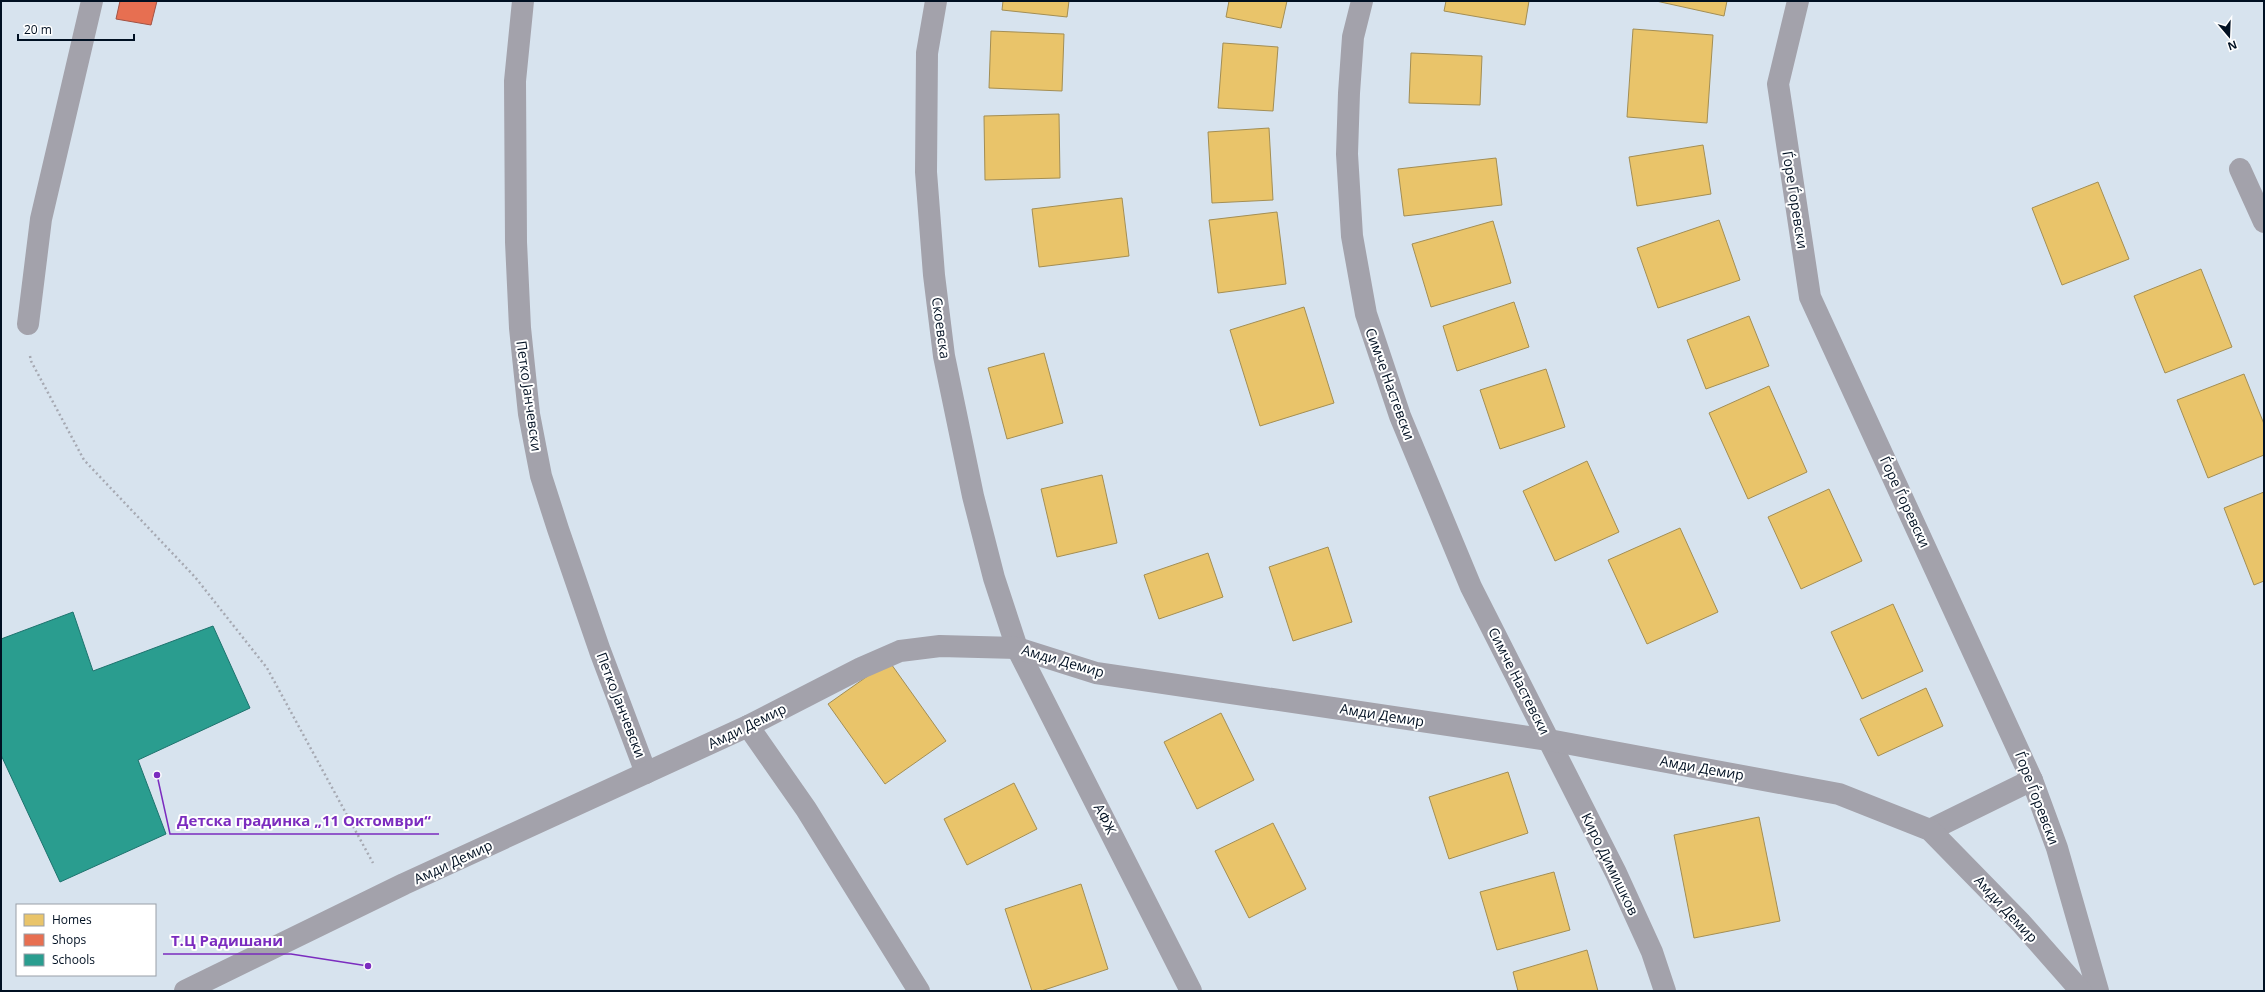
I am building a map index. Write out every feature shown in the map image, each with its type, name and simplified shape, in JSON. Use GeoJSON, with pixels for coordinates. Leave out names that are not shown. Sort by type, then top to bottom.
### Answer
{"type":"FeatureCollection","features":[{"type":"Feature","properties":{"kind":"street"},"geometry":{"type":"LineString","coordinates":[[28,324],[41,219],[92,1]]}},
{"type":"Feature","properties":{"kind":"street","name":"Петко Јанчевски"},"geometry":{"type":"LineString","coordinates":[[523,1],[515,81],[516,242],[520,328],[529,414],[541,476],[553,514],[600,651],[646,773]]}},
{"type":"Feature","properties":{"kind":"street","name":"Скоевска"},"geometry":{"type":"LineString","coordinates":[[936,1],[927,53],[926,172],[934,275],[944,356],[973,496],[992,570],[1017,648]]}},
{"type":"Feature","properties":{"kind":"street","name":"Симче Настевски"},"geometry":{"type":"LineString","coordinates":[[1362,1],[1353,37],[1347,154],[1352,236],[1366,314],[1400,416],[1471,587],[1549,740]]}},
{"type":"Feature","properties":{"kind":"street","name":"Ѓоре Ѓоревски"},"geometry":{"type":"LineString","coordinates":[[1798,1],[1778,84],[1810,297],[2032,780],[2057,848],[2098,991]]}},
{"type":"Feature","properties":{"kind":"street"},"geometry":{"type":"LineString","coordinates":[[2240,169],[2264,222]]}},
{"type":"Feature","properties":{"kind":"street","name":"Амди Демир"},"geometry":{"type":"LineString","coordinates":[[185,991],[389,892],[748,726],[861,668],[900,651],[940,646],[1017,648],[1096,673],[1549,740],[1839,794],[1930,830],[2021,923],[2081,991]]}},
{"type":"Feature","properties":{"kind":"street","name":"АФЖ"},"geometry":{"type":"LineString","coordinates":[[1017,648],[1191,991]]}},
{"type":"Feature","properties":{"kind":"street"},"geometry":{"type":"LineString","coordinates":[[748,726],[806,809],[919,991]]}},
{"type":"Feature","properties":{"kind":"street","name":"Киро Димишков"},"geometry":{"type":"LineString","coordinates":[[1549,740],[1616,873],[1652,952],[1665,991]]}},
{"type":"Feature","properties":{"kind":"street"},"geometry":{"type":"LineString","coordinates":[[1930,830],[2032,780]]}},
{"type":"Feature","properties":{"kind":"path"},"geometry":{"type":"LineString","coordinates":[[28,324],[31,360],[84,460],[195,577],[267,668],[389,892]]}},
{"type":"Feature","properties":{"kind":"building: Homes"},"geometry":{"type":"Polygon","coordinates":[[[1003,1],[1069,1],[1067,17],[1002,10],[1003,1]]]}},
{"type":"Feature","properties":{"kind":"building: Homes"},"geometry":{"type":"Polygon","coordinates":[[[1229,1],[1287,1],[1281,28],[1226,17],[1229,1]]]}},
{"type":"Feature","properties":{"kind":"building: Homes"},"geometry":{"type":"Polygon","coordinates":[[[1446,1],[1529,1],[1525,25],[1444,11],[1446,1]]]}},
{"type":"Feature","properties":{"kind":"building: Homes"},"geometry":{"type":"Polygon","coordinates":[[[1656,1],[1727,1],[1724,16],[1656,1]]]}},
{"type":"Feature","properties":{"kind":"building: Homes"},"geometry":{"type":"Polygon","coordinates":[[[1633,29],[1713,35],[1707,123],[1627,117],[1633,29]]]}},
{"type":"Feature","properties":{"kind":"building: Homes"},"geometry":{"type":"Polygon","coordinates":[[[991,31],[1064,34],[1062,91],[989,88],[991,31]]]}},
{"type":"Feature","properties":{"kind":"building: Homes"},"geometry":{"type":"Polygon","coordinates":[[[1223,43],[1278,47],[1273,111],[1218,108],[1223,43]]]}},
{"type":"Feature","properties":{"kind":"building: Homes"},"geometry":{"type":"Polygon","coordinates":[[[1411,53],[1482,56],[1480,105],[1409,103],[1411,53]]]}},
{"type":"Feature","properties":{"kind":"building: Homes"},"geometry":{"type":"Polygon","coordinates":[[[1059,114],[1060,178],[985,180],[984,116],[1059,114]]]}},
{"type":"Feature","properties":{"kind":"building: Homes"},"geometry":{"type":"Polygon","coordinates":[[[1269,128],[1273,200],[1212,203],[1208,132],[1269,128]]]}},
{"type":"Feature","properties":{"kind":"building: Homes"},"geometry":{"type":"Polygon","coordinates":[[[1703,145],[1711,194],[1637,206],[1629,157],[1703,145]]]}},
{"type":"Feature","properties":{"kind":"building: Homes"},"geometry":{"type":"Polygon","coordinates":[[[1496,158],[1502,205],[1404,216],[1398,169],[1496,158]]]}},
{"type":"Feature","properties":{"kind":"building: Homes"},"geometry":{"type":"Polygon","coordinates":[[[2098,182],[2129,259],[2062,285],[2032,208],[2098,182]]]}},
{"type":"Feature","properties":{"kind":"building: Homes"},"geometry":{"type":"Polygon","coordinates":[[[1122,198],[1129,256],[1039,267],[1032,209],[1122,198]]]}},
{"type":"Feature","properties":{"kind":"building: Homes"},"geometry":{"type":"Polygon","coordinates":[[[1277,212],[1286,284],[1218,293],[1209,220],[1277,212]]]}},
{"type":"Feature","properties":{"kind":"building: Homes"},"geometry":{"type":"Polygon","coordinates":[[[1719,220],[1740,280],[1658,308],[1637,248],[1719,220]]]}},
{"type":"Feature","properties":{"kind":"building: Homes"},"geometry":{"type":"Polygon","coordinates":[[[1493,221],[1511,283],[1431,307],[1412,244],[1493,221]]]}},
{"type":"Feature","properties":{"kind":"building: Homes"},"geometry":{"type":"Polygon","coordinates":[[[2201,269],[2232,347],[2165,373],[2134,296],[2201,269]]]}},
{"type":"Feature","properties":{"kind":"building: Homes"},"geometry":{"type":"Polygon","coordinates":[[[1514,302],[1529,347],[1457,371],[1443,326],[1514,302]]]}},
{"type":"Feature","properties":{"kind":"building: Homes"},"geometry":{"type":"Polygon","coordinates":[[[1304,307],[1334,403],[1260,426],[1230,330],[1304,307]]]}},
{"type":"Feature","properties":{"kind":"building: Homes"},"geometry":{"type":"Polygon","coordinates":[[[1749,316],[1769,366],[1706,389],[1687,340],[1749,316]]]}},
{"type":"Feature","properties":{"kind":"building: Homes"},"geometry":{"type":"Polygon","coordinates":[[[1044,353],[1063,423],[1007,439],[988,368],[1044,353]]]}},
{"type":"Feature","properties":{"kind":"building: Homes"},"geometry":{"type":"Polygon","coordinates":[[[1546,369],[1565,427],[1500,449],[1480,390],[1546,369]]]}},
{"type":"Feature","properties":{"kind":"building: Homes"},"geometry":{"type":"Polygon","coordinates":[[[2244,374],[2264,424],[2264,455],[2208,478],[2177,400],[2244,374]]]}},
{"type":"Feature","properties":{"kind":"building: Homes"},"geometry":{"type":"Polygon","coordinates":[[[1769,386],[1807,472],[1748,499],[1709,413],[1769,386]]]}},
{"type":"Feature","properties":{"kind":"building: Homes"},"geometry":{"type":"Polygon","coordinates":[[[1587,461],[1619,532],[1555,561],[1523,491],[1587,461]]]}},
{"type":"Feature","properties":{"kind":"building: Homes"},"geometry":{"type":"Polygon","coordinates":[[[1102,475],[1117,543],[1057,557],[1041,489],[1102,475]]]}},
{"type":"Feature","properties":{"kind":"building: Homes"},"geometry":{"type":"Polygon","coordinates":[[[1829,489],[1862,561],[1801,589],[1768,517],[1829,489]]]}},
{"type":"Feature","properties":{"kind":"building: Homes"},"geometry":{"type":"Polygon","coordinates":[[[2264,492],[2264,581],[2254,585],[2224,508],[2264,492]]]}},
{"type":"Feature","properties":{"kind":"building: Homes"},"geometry":{"type":"Polygon","coordinates":[[[1680,528],[1718,612],[1647,644],[1608,560],[1680,528]]]}},
{"type":"Feature","properties":{"kind":"building: Homes"},"geometry":{"type":"Polygon","coordinates":[[[1328,547],[1352,622],[1293,641],[1269,567],[1328,547]]]}},
{"type":"Feature","properties":{"kind":"building: Homes"},"geometry":{"type":"Polygon","coordinates":[[[1208,553],[1223,597],[1159,619],[1144,575],[1208,553]]]}},
{"type":"Feature","properties":{"kind":"building: Homes"},"geometry":{"type":"Polygon","coordinates":[[[1893,604],[1923,671],[1862,699],[1831,632],[1893,604]]]}},
{"type":"Feature","properties":{"kind":"building: Homes"},"geometry":{"type":"Polygon","coordinates":[[[889,661],[946,741],[885,784],[828,704],[889,661]]]}},
{"type":"Feature","properties":{"kind":"building: Homes"},"geometry":{"type":"Polygon","coordinates":[[[1926,688],[1943,726],[1878,756],[1860,719],[1926,688]]]}},
{"type":"Feature","properties":{"kind":"building: Homes"},"geometry":{"type":"Polygon","coordinates":[[[1221,713],[1254,780],[1197,809],[1164,742],[1221,713]]]}},
{"type":"Feature","properties":{"kind":"building: Homes"},"geometry":{"type":"Polygon","coordinates":[[[1508,772],[1528,833],[1449,859],[1429,797],[1508,772]]]}},
{"type":"Feature","properties":{"kind":"building: Homes"},"geometry":{"type":"Polygon","coordinates":[[[1014,783],[1037,829],[967,865],[944,819],[1014,783]]]}},
{"type":"Feature","properties":{"kind":"building: Homes"},"geometry":{"type":"Polygon","coordinates":[[[1759,817],[1780,921],[1694,938],[1674,835],[1759,817]]]}},
{"type":"Feature","properties":{"kind":"building: Homes"},"geometry":{"type":"Polygon","coordinates":[[[1273,823],[1306,889],[1249,918],[1215,851],[1273,823]]]}},
{"type":"Feature","properties":{"kind":"building: Homes"},"geometry":{"type":"Polygon","coordinates":[[[1554,872],[1570,930],[1497,950],[1480,892],[1554,872]]]}},
{"type":"Feature","properties":{"kind":"building: Homes"},"geometry":{"type":"Polygon","coordinates":[[[1081,884],[1108,969],[1041,991],[1032,991],[1005,909],[1081,884]]]}},
{"type":"Feature","properties":{"kind":"building: Homes"},"geometry":{"type":"Polygon","coordinates":[[[1587,950],[1598,991],[1518,991],[1513,972],[1587,950]]]}},
{"type":"Feature","properties":{"kind":"building: Shops"},"geometry":{"type":"Polygon","coordinates":[[[120,1],[157,1],[151,25],[116,19],[120,1]]]}},
{"type":"Feature","properties":{"kind":"building: Schools"},"geometry":{"type":"Polygon","coordinates":[[[73,612],[93,671],[213,626],[250,708],[138,760],[166,834],[60,882],[1,755],[1,639],[73,612]]]}},
{"type":"Feature","properties":{"kind":"place","name":"Детска градинка „11 Октомври“"},"geometry":{"type":"Point","coordinates":[157,775]}},
{"type":"Feature","properties":{"kind":"place","name":"Т.Ц Радишани"},"geometry":{"type":"Point","coordinates":[368,966]}}]}
